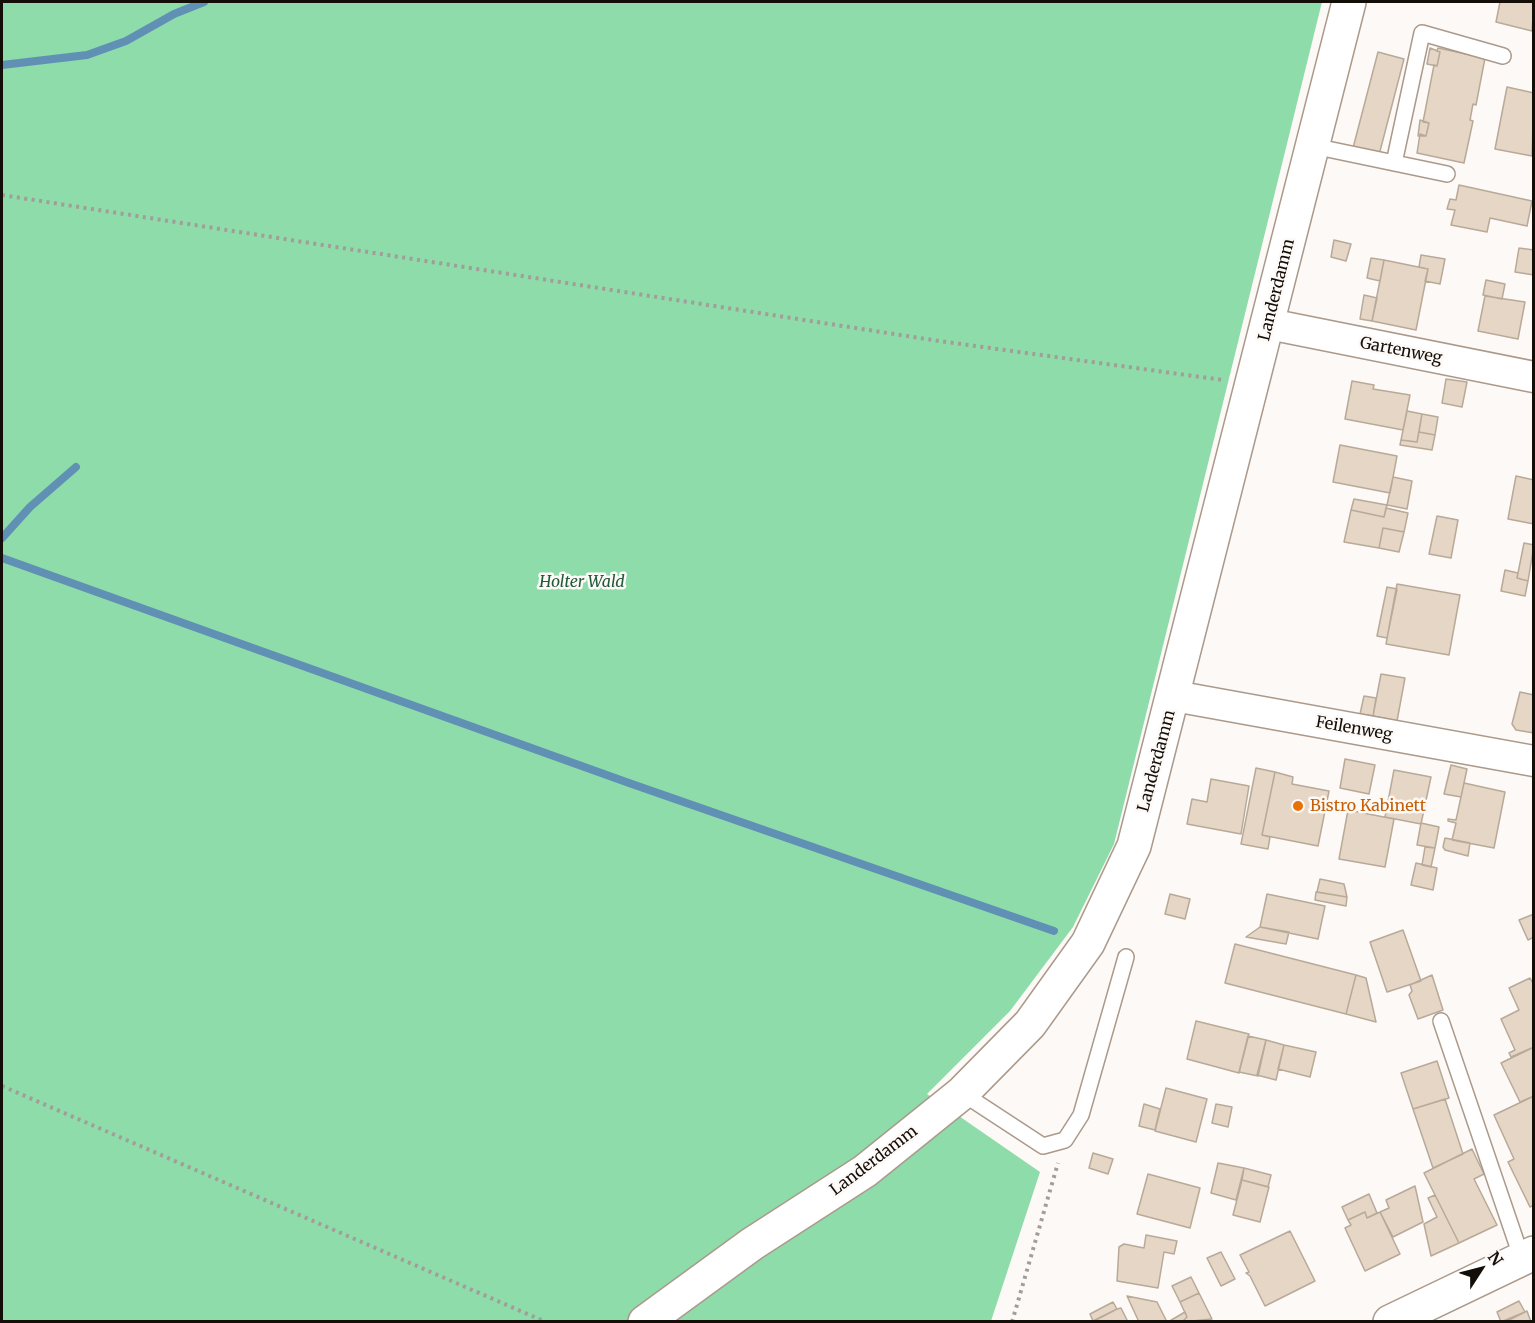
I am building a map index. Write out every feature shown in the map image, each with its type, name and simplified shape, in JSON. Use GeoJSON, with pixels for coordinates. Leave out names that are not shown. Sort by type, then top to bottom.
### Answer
{"type":"FeatureCollection","features":[{"type":"Feature","properties":{"kind":"main road","name":"Landerdamm"},"geometry":{"type":"LineString","coordinates":[[645,1322],[752,1244],[865,1172],[962,1093],[1029,1024],[1088,943],[1134,846],[1269,324],[1349,2]]}},
{"type":"Feature","properties":{"kind":"main road"},"geometry":{"type":"LineString","coordinates":[[1390,1322],[1434,1312],[1528,1256]]}},
{"type":"Feature","properties":{"kind":"street","name":"Gartenweg"},"geometry":{"type":"LineString","coordinates":[[1269,324],[1533,377]]}},
{"type":"Feature","properties":{"kind":"street","name":"Feilenweg"},"geometry":{"type":"LineString","coordinates":[[1174,696],[1533,761]]}},
{"type":"Feature","properties":{"kind":"lane"},"geometry":{"type":"LineString","coordinates":[[1394,163],[1422,33],[1503,56]]}},
{"type":"Feature","properties":{"kind":"lane"},"geometry":{"type":"LineString","coordinates":[[1313,146],[1448,174]]}},
{"type":"Feature","properties":{"kind":"lane"},"geometry":{"type":"LineString","coordinates":[[962,1093],[1044,1146],[1065,1140],[1081,1115],[1126,957]]}},
{"type":"Feature","properties":{"kind":"lane"},"geometry":{"type":"LineString","coordinates":[[1441,1021],[1528,1256]]}},
{"type":"Feature","properties":{"kind":"path"},"geometry":{"type":"LineString","coordinates":[[2,195],[939,342],[1253,384]]}},
{"type":"Feature","properties":{"kind":"path"},"geometry":{"type":"LineString","coordinates":[[2,1086],[546,1322]]}},
{"type":"Feature","properties":{"kind":"green space","name":"Holter Wald"},"geometry":{"type":"Polygon","coordinates":[[[2,2],[1322,2],[1114,844],[1073,927],[1010,1011],[927,1094],[1040,1172],[991,1321],[2,1322],[2,2]]]}},
{"type":"Feature","properties":{"kind":"building"},"geometry":{"type":"Polygon","coordinates":[[[1500,2],[1534,2],[1532,31],[1496,22],[1500,2]]]}},
{"type":"Feature","properties":{"kind":"building"},"geometry":{"type":"Polygon","coordinates":[[[1430,48],[1440,52],[1437,66],[1427,64],[1430,48]]]}},
{"type":"Feature","properties":{"kind":"building"},"geometry":{"type":"Polygon","coordinates":[[[1438,48],[1485,58],[1476,105],[1473,104],[1470,120],[1473,121],[1464,163],[1417,153],[1420,134],[1426,136],[1429,123],[1423,122],[1434,65],[1437,66],[1440,52],[1437,51],[1438,48]]]}},
{"type":"Feature","properties":{"kind":"building"},"geometry":{"type":"Polygon","coordinates":[[[1378,52],[1404,59],[1379,155],[1353,148],[1378,52]]]}},
{"type":"Feature","properties":{"kind":"building"},"geometry":{"type":"Polygon","coordinates":[[[1507,87],[1534,93],[1532,156],[1495,149],[1507,87]]]}},
{"type":"Feature","properties":{"kind":"building"},"geometry":{"type":"Polygon","coordinates":[[[1420,120],[1429,123],[1426,136],[1418,136],[1420,120]]]}},
{"type":"Feature","properties":{"kind":"building"},"geometry":{"type":"Polygon","coordinates":[[[1459,185],[1532,201],[1527,226],[1490,218],[1487,232],[1451,225],[1455,210],[1447,209],[1450,199],[1456,200],[1459,185]]]}},
{"type":"Feature","properties":{"kind":"building"},"geometry":{"type":"Polygon","coordinates":[[[1334,240],[1351,244],[1346,261],[1331,257],[1334,240]]]}},
{"type":"Feature","properties":{"kind":"building"},"geometry":{"type":"Polygon","coordinates":[[[1519,248],[1534,250],[1534,275],[1515,272],[1519,248]]]}},
{"type":"Feature","properties":{"kind":"building"},"geometry":{"type":"Polygon","coordinates":[[[1421,255],[1445,259],[1440,284],[1425,281],[1428,269],[1419,267],[1421,255]]]}},
{"type":"Feature","properties":{"kind":"building"},"geometry":{"type":"Polygon","coordinates":[[[1371,258],[1384,260],[1380,281],[1367,278],[1371,258]]]}},
{"type":"Feature","properties":{"kind":"building"},"geometry":{"type":"Polygon","coordinates":[[[1384,260],[1428,269],[1416,330],[1372,321],[1384,260]]]}},
{"type":"Feature","properties":{"kind":"building"},"geometry":{"type":"Polygon","coordinates":[[[1486,280],[1505,284],[1502,299],[1483,295],[1486,280]]]}},
{"type":"Feature","properties":{"kind":"building"},"geometry":{"type":"Polygon","coordinates":[[[1364,295],[1377,298],[1372,321],[1360,319],[1364,295]]]}},
{"type":"Feature","properties":{"kind":"building"},"geometry":{"type":"Polygon","coordinates":[[[1485,296],[1525,302],[1518,339],[1478,331],[1485,296]]]}},
{"type":"Feature","properties":{"kind":"building"},"geometry":{"type":"Polygon","coordinates":[[[1446,379],[1467,382],[1462,407],[1442,403],[1446,379]]]}},
{"type":"Feature","properties":{"kind":"building"},"geometry":{"type":"Polygon","coordinates":[[[1352,381],[1374,385],[1373,389],[1410,395],[1403,430],[1345,419],[1352,381]]]}},
{"type":"Feature","properties":{"kind":"building"},"geometry":{"type":"Polygon","coordinates":[[[1407,411],[1422,414],[1417,442],[1401,440],[1407,411]]]}},
{"type":"Feature","properties":{"kind":"building"},"geometry":{"type":"Polygon","coordinates":[[[1422,414],[1438,417],[1435,435],[1419,432],[1422,414]]]}},
{"type":"Feature","properties":{"kind":"building"},"geometry":{"type":"Polygon","coordinates":[[[1419,432],[1435,435],[1432,450],[1400,445],[1401,440],[1417,442],[1419,432]]]}},
{"type":"Feature","properties":{"kind":"building"},"geometry":{"type":"Polygon","coordinates":[[[1340,445],[1397,456],[1390,493],[1333,482],[1340,445]]]}},
{"type":"Feature","properties":{"kind":"building"},"geometry":{"type":"Polygon","coordinates":[[[1516,476],[1534,480],[1534,524],[1508,519],[1516,476]]]}},
{"type":"Feature","properties":{"kind":"building"},"geometry":{"type":"Polygon","coordinates":[[[1393,477],[1412,481],[1407,509],[1387,505],[1393,477]]]}},
{"type":"Feature","properties":{"kind":"building"},"geometry":{"type":"Polygon","coordinates":[[[1354,499],[1387,505],[1384,517],[1351,510],[1354,499]]]}},
{"type":"Feature","properties":{"kind":"building"},"geometry":{"type":"Polygon","coordinates":[[[1386,508],[1408,513],[1404,532],[1383,528],[1379,548],[1344,542],[1351,510],[1384,517],[1386,508]]]}},
{"type":"Feature","properties":{"kind":"building"},"geometry":{"type":"Polygon","coordinates":[[[1437,516],[1458,520],[1451,558],[1429,554],[1437,516]]]}},
{"type":"Feature","properties":{"kind":"building"},"geometry":{"type":"Polygon","coordinates":[[[1383,528],[1404,532],[1399,552],[1379,548],[1383,528]]]}},
{"type":"Feature","properties":{"kind":"building"},"geometry":{"type":"Polygon","coordinates":[[[1524,543],[1534,545],[1528,581],[1517,578],[1524,543]]]}},
{"type":"Feature","properties":{"kind":"building"},"geometry":{"type":"Polygon","coordinates":[[[1505,570],[1518,573],[1517,578],[1528,581],[1525,596],[1501,591],[1505,570]]]}},
{"type":"Feature","properties":{"kind":"building"},"geometry":{"type":"Polygon","coordinates":[[[1397,584],[1460,595],[1449,655],[1386,644],[1397,584]]]}},
{"type":"Feature","properties":{"kind":"building"},"geometry":{"type":"Polygon","coordinates":[[[1387,587],[1397,589],[1387,638],[1377,636],[1387,587]]]}},
{"type":"Feature","properties":{"kind":"building"},"geometry":{"type":"Polygon","coordinates":[[[1381,674],[1405,678],[1397,721],[1373,716],[1381,674]]]}},
{"type":"Feature","properties":{"kind":"building"},"geometry":{"type":"Polygon","coordinates":[[[1520,692],[1534,695],[1534,733],[1516,730],[1512,724],[1520,692]]]}},
{"type":"Feature","properties":{"kind":"building"},"geometry":{"type":"Polygon","coordinates":[[[1364,696],[1376,698],[1373,716],[1360,714],[1364,696]]]}},
{"type":"Feature","properties":{"kind":"building"},"geometry":{"type":"Polygon","coordinates":[[[1345,759],[1375,765],[1369,794],[1340,788],[1345,759]]]}},
{"type":"Feature","properties":{"kind":"building"},"geometry":{"type":"Polygon","coordinates":[[[1451,765],[1467,769],[1461,797],[1444,794],[1451,765]]]}},
{"type":"Feature","properties":{"kind":"building"},"geometry":{"type":"Polygon","coordinates":[[[1256,768],[1275,772],[1262,835],[1270,837],[1268,849],[1241,844],[1256,768]]]}},
{"type":"Feature","properties":{"kind":"building"},"geometry":{"type":"Polygon","coordinates":[[[1394,770],[1431,777],[1421,824],[1385,817],[1394,770]]]}},
{"type":"Feature","properties":{"kind":"building"},"geometry":{"type":"Polygon","coordinates":[[[1275,772],[1293,777],[1292,784],[1329,791],[1318,846],[1262,835],[1275,772]]]}},
{"type":"Feature","properties":{"kind":"building"},"geometry":{"type":"Polygon","coordinates":[[[1211,779],[1249,786],[1241,834],[1187,824],[1192,799],[1207,802],[1211,779]]]}},
{"type":"Feature","properties":{"kind":"building"},"geometry":{"type":"Polygon","coordinates":[[[1464,783],[1505,792],[1494,848],[1452,840],[1456,823],[1448,819],[1456,820],[1464,783]]]}},
{"type":"Feature","properties":{"kind":"building"},"geometry":{"type":"Polygon","coordinates":[[[1348,810],[1394,819],[1385,867],[1339,859],[1348,810]]]}},
{"type":"Feature","properties":{"kind":"building"},"geometry":{"type":"Polygon","coordinates":[[[1421,823],[1439,827],[1435,848],[1417,845],[1421,823]]]}},
{"type":"Feature","properties":{"kind":"building"},"geometry":{"type":"Polygon","coordinates":[[[1445,838],[1470,843],[1468,856],[1445,850],[1443,847],[1445,838]]]}},
{"type":"Feature","properties":{"kind":"building"},"geometry":{"type":"Polygon","coordinates":[[[1425,847],[1435,848],[1431,867],[1422,865],[1425,847]]]}},
{"type":"Feature","properties":{"kind":"building"},"geometry":{"type":"Polygon","coordinates":[[[1416,863],[1437,868],[1433,890],[1411,885],[1416,863]]]}},
{"type":"Feature","properties":{"kind":"building"},"geometry":{"type":"Polygon","coordinates":[[[1320,879],[1344,884],[1347,897],[1317,892],[1320,879]]]}},
{"type":"Feature","properties":{"kind":"building"},"geometry":{"type":"Polygon","coordinates":[[[1316,892],[1347,897],[1346,906],[1315,900],[1316,892]]]}},
{"type":"Feature","properties":{"kind":"building"},"geometry":{"type":"Polygon","coordinates":[[[1170,894],[1190,899],[1185,919],[1165,914],[1170,894]]]}},
{"type":"Feature","properties":{"kind":"building"},"geometry":{"type":"Polygon","coordinates":[[[1267,894],[1325,906],[1318,939],[1260,927],[1267,894]]]}},
{"type":"Feature","properties":{"kind":"building"},"geometry":{"type":"Polygon","coordinates":[[[1534,914],[1534,937],[1528,940],[1519,920],[1534,914]]]}},
{"type":"Feature","properties":{"kind":"building"},"geometry":{"type":"Polygon","coordinates":[[[1260,927],[1289,932],[1286,944],[1246,937],[1260,927]]]}},
{"type":"Feature","properties":{"kind":"building"},"geometry":{"type":"Polygon","coordinates":[[[1403,930],[1421,981],[1387,992],[1370,942],[1403,930]]]}},
{"type":"Feature","properties":{"kind":"building"},"geometry":{"type":"Polygon","coordinates":[[[1235,944],[1356,975],[1346,1014],[1225,983],[1235,944]]]}},
{"type":"Feature","properties":{"kind":"building"},"geometry":{"type":"Polygon","coordinates":[[[1356,975],[1366,978],[1376,1022],[1346,1014],[1356,975]]]}},
{"type":"Feature","properties":{"kind":"building"},"geometry":{"type":"Polygon","coordinates":[[[1432,975],[1443,1010],[1418,1019],[1409,995],[1412,991],[1410,985],[1432,975]]]}},
{"type":"Feature","properties":{"kind":"building"},"geometry":{"type":"Polygon","coordinates":[[[1530,978],[1534,985],[1534,1047],[1511,1057],[1509,1053],[1515,1050],[1501,1019],[1519,1010],[1509,988],[1530,978]]]}},
{"type":"Feature","properties":{"kind":"building"},"geometry":{"type":"Polygon","coordinates":[[[1196,1021],[1249,1034],[1239,1073],[1187,1059],[1196,1021]]]}},
{"type":"Feature","properties":{"kind":"building"},"geometry":{"type":"Polygon","coordinates":[[[1248,1036],[1266,1040],[1258,1076],[1239,1072],[1248,1036]]]}},
{"type":"Feature","properties":{"kind":"building"},"geometry":{"type":"Polygon","coordinates":[[[1266,1040],[1284,1045],[1276,1080],[1257,1075],[1266,1040]]]}},
{"type":"Feature","properties":{"kind":"building"},"geometry":{"type":"Polygon","coordinates":[[[1284,1045],[1316,1052],[1310,1077],[1278,1069],[1284,1045]]]}},
{"type":"Feature","properties":{"kind":"building"},"geometry":{"type":"Polygon","coordinates":[[[1534,1047],[1534,1096],[1520,1102],[1501,1063],[1534,1047]]]}},
{"type":"Feature","properties":{"kind":"building"},"geometry":{"type":"Polygon","coordinates":[[[1437,1061],[1449,1098],[1413,1109],[1401,1073],[1437,1061]]]}},
{"type":"Feature","properties":{"kind":"building"},"geometry":{"type":"Polygon","coordinates":[[[1166,1088],[1207,1099],[1196,1142],[1155,1131],[1166,1088]]]}},
{"type":"Feature","properties":{"kind":"building"},"geometry":{"type":"Polygon","coordinates":[[[1534,1096],[1534,1205],[1530,1207],[1508,1162],[1514,1159],[1494,1115],[1534,1096]]]}},
{"type":"Feature","properties":{"kind":"building"},"geometry":{"type":"Polygon","coordinates":[[[1445,1099],[1463,1154],[1433,1168],[1413,1109],[1445,1099]]]}},
{"type":"Feature","properties":{"kind":"building"},"geometry":{"type":"Polygon","coordinates":[[[1144,1104],[1160,1109],[1155,1130],[1139,1126],[1144,1104]]]}},
{"type":"Feature","properties":{"kind":"building"},"geometry":{"type":"Polygon","coordinates":[[[1216,1104],[1232,1107],[1228,1127],[1212,1123],[1216,1104]]]}},
{"type":"Feature","properties":{"kind":"building"},"geometry":{"type":"Polygon","coordinates":[[[1472,1149],[1484,1174],[1474,1179],[1497,1225],[1459,1243],[1424,1173],[1472,1149]]]}},
{"type":"Feature","properties":{"kind":"building"},"geometry":{"type":"Polygon","coordinates":[[[1093,1153],[1113,1159],[1108,1174],[1089,1168],[1093,1153]]]}},
{"type":"Feature","properties":{"kind":"building"},"geometry":{"type":"Polygon","coordinates":[[[1218,1163],[1244,1168],[1236,1200],[1211,1193],[1218,1163]]]}},
{"type":"Feature","properties":{"kind":"building"},"geometry":{"type":"Polygon","coordinates":[[[1244,1168],[1271,1175],[1268,1187],[1242,1180],[1244,1168]]]}},
{"type":"Feature","properties":{"kind":"building"},"geometry":{"type":"Polygon","coordinates":[[[1148,1174],[1200,1188],[1190,1228],[1137,1214],[1148,1174]]]}},
{"type":"Feature","properties":{"kind":"building"},"geometry":{"type":"Polygon","coordinates":[[[1242,1180],[1269,1187],[1260,1222],[1233,1215],[1242,1180]]]}},
{"type":"Feature","properties":{"kind":"building"},"geometry":{"type":"Polygon","coordinates":[[[1415,1186],[1423,1222],[1393,1237],[1380,1212],[1389,1208],[1386,1200],[1415,1186]]]}},
{"type":"Feature","properties":{"kind":"building"},"geometry":{"type":"Polygon","coordinates":[[[1369,1194],[1377,1213],[1367,1218],[1365,1212],[1348,1220],[1342,1207],[1369,1194]]]}},
{"type":"Feature","properties":{"kind":"building"},"geometry":{"type":"Polygon","coordinates":[[[1435,1195],[1459,1243],[1431,1256],[1424,1224],[1437,1217],[1428,1198],[1435,1195]]]}},
{"type":"Feature","properties":{"kind":"building"},"geometry":{"type":"Polygon","coordinates":[[[1365,1212],[1367,1218],[1380,1212],[1400,1254],[1365,1271],[1345,1228],[1351,1225],[1348,1220],[1365,1212]]]}},
{"type":"Feature","properties":{"kind":"building"},"geometry":{"type":"Polygon","coordinates":[[[1290,1231],[1315,1281],[1265,1306],[1250,1276],[1246,1273],[1249,1272],[1240,1255],[1290,1231]]]}},
{"type":"Feature","properties":{"kind":"building"},"geometry":{"type":"Polygon","coordinates":[[[1146,1235],[1177,1241],[1174,1254],[1164,1252],[1158,1288],[1117,1281],[1119,1247],[1124,1244],[1144,1248],[1146,1235]]]}},
{"type":"Feature","properties":{"kind":"building"},"geometry":{"type":"Polygon","coordinates":[[[1221,1252],[1235,1279],[1221,1286],[1207,1258],[1221,1252]]]}},
{"type":"Feature","properties":{"kind":"building"},"geometry":{"type":"Polygon","coordinates":[[[1191,1277],[1199,1293],[1180,1302],[1172,1286],[1191,1277]]]}},
{"type":"Feature","properties":{"kind":"building"},"geometry":{"type":"Polygon","coordinates":[[[1199,1293],[1212,1319],[1182,1322],[1187,1317],[1180,1302],[1199,1293]]]}},
{"type":"Feature","properties":{"kind":"building"},"geometry":{"type":"Polygon","coordinates":[[[1127,1296],[1157,1302],[1167,1322],[1139,1322],[1127,1296]]]}},
{"type":"Feature","properties":{"kind":"building"},"geometry":{"type":"Polygon","coordinates":[[[1519,1301],[1525,1312],[1501,1322],[1497,1312],[1519,1301]]]}},
{"type":"Feature","properties":{"kind":"building"},"geometry":{"type":"Polygon","coordinates":[[[1113,1302],[1117,1309],[1093,1321],[1090,1314],[1113,1302]]]}},
{"type":"Feature","properties":{"kind":"building"},"geometry":{"type":"Polygon","coordinates":[[[1121,1308],[1128,1322],[1092,1322],[1117,1309],[1121,1308]]]}},
{"type":"Feature","properties":{"kind":"building"},"geometry":{"type":"Polygon","coordinates":[[[1527,1311],[1531,1322],[1505,1322],[1527,1311]]]}},
{"type":"Feature","properties":{"kind":"building"},"geometry":{"type":"Polygon","coordinates":[[[1185,1312],[1187,1317],[1182,1322],[1168,1322],[1185,1312]]]}},
{"type":"Feature","properties":{"kind":"waterway"},"geometry":{"type":"LineString","coordinates":[[2,65],[87,55],[126,41],[174,14],[204,2]]}},
{"type":"Feature","properties":{"kind":"waterway"},"geometry":{"type":"LineString","coordinates":[[2,538],[30,507],[76,467]]}},
{"type":"Feature","properties":{"kind":"waterway"},"geometry":{"type":"LineString","coordinates":[[2,558],[629,783],[1054,931]]}},
{"type":"Feature","properties":{"kind":"place","name":"Bistro Kabinett"},"geometry":{"type":"Point","coordinates":[1298,806]}}]}
